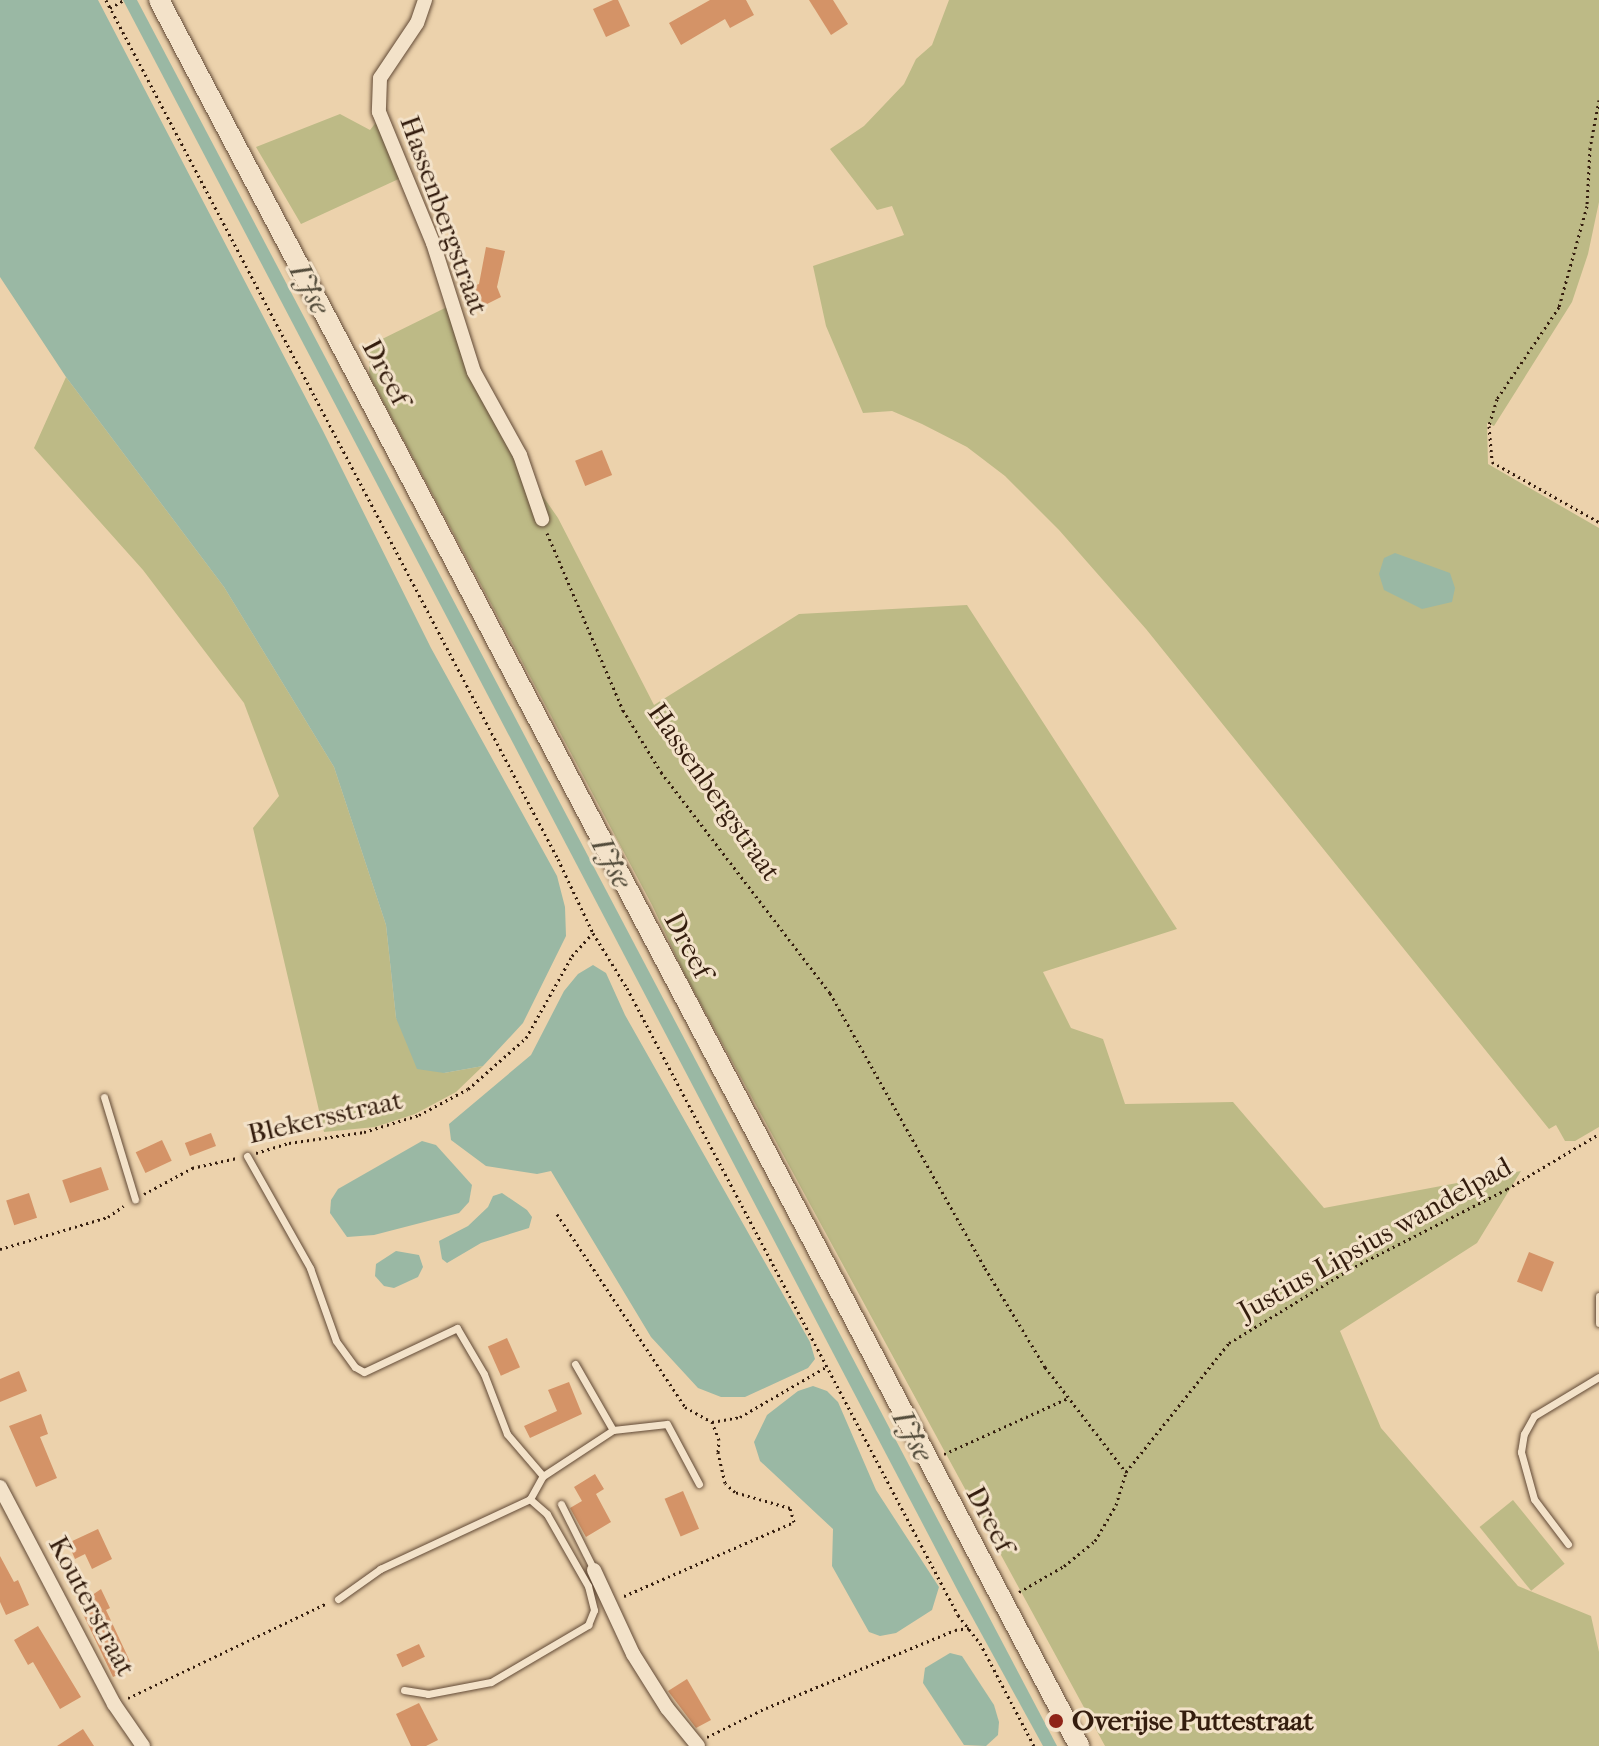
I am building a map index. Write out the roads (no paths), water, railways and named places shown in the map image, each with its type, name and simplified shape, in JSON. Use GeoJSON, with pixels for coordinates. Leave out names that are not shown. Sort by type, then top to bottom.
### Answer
{"type":"FeatureCollection","features":[{"type":"Feature","properties":{"kind":"main road","name":"Dreef"},"geometry":{"type":"LineString","coordinates":[[159,0],[1079,1746]]}},
{"type":"Feature","properties":{"kind":"street","name":"Hassenbergstraat"},"geometry":{"type":"LineString","coordinates":[[425,0],[417,23],[380,78],[379,112],[433,243],[474,372],[520,455],[542,519]]}},
{"type":"Feature","properties":{"kind":"street","name":"Kouterstraat"},"geometry":{"type":"LineString","coordinates":[[0,1487],[114,1704],[143,1746]]}},
{"type":"Feature","properties":{"kind":"street"},"geometry":{"type":"LineString","coordinates":[[594,1570],[633,1654],[667,1708],[696,1744]]}},
{"type":"Feature","properties":{"kind":"lane"},"geometry":{"type":"LineString","coordinates":[[104,1097],[135,1199]]}},
{"type":"Feature","properties":{"kind":"lane"},"geometry":{"type":"LineString","coordinates":[[247,1156],[310,1268],[336,1341],[355,1367],[364,1372],[457,1328],[484,1374],[507,1434],[543,1476]]}},
{"type":"Feature","properties":{"kind":"lane"},"geometry":{"type":"LineString","coordinates":[[1599,1296],[1599,1323]]}},
{"type":"Feature","properties":{"kind":"lane"},"geometry":{"type":"LineString","coordinates":[[575,1364],[613,1430]]}},
{"type":"Feature","properties":{"kind":"lane"},"geometry":{"type":"LineString","coordinates":[[1568,1544],[1534,1499],[1521,1452],[1524,1434],[1534,1416],[1599,1377]]}},
{"type":"Feature","properties":{"kind":"lane"},"geometry":{"type":"LineString","coordinates":[[338,1599],[380,1569],[530,1499],[543,1476],[613,1430],[667,1424],[699,1484]]}},
{"type":"Feature","properties":{"kind":"lane"},"geometry":{"type":"LineString","coordinates":[[404,1690],[428,1694],[491,1682],[588,1625],[594,1610],[588,1586],[547,1514],[530,1499]]}},
{"type":"Feature","properties":{"kind":"lane"},"geometry":{"type":"LineString","coordinates":[[561,1504],[594,1570]]}},
{"type":"Feature","properties":{"kind":"place","name":"Overijse Puttestraat"},"geometry":{"type":"Point","coordinates":[1056,1721]}},
{"type":"Feature","properties":{"kind":"water label","name":"IJse"},"geometry":{"type":"Point","coordinates":[309,289]}},
{"type":"Feature","properties":{"kind":"water label","name":"IJse"},"geometry":{"type":"Point","coordinates":[611,863]}},
{"type":"Feature","properties":{"kind":"water label","name":"IJse"},"geometry":{"type":"Point","coordinates":[912,1436]}}]}
